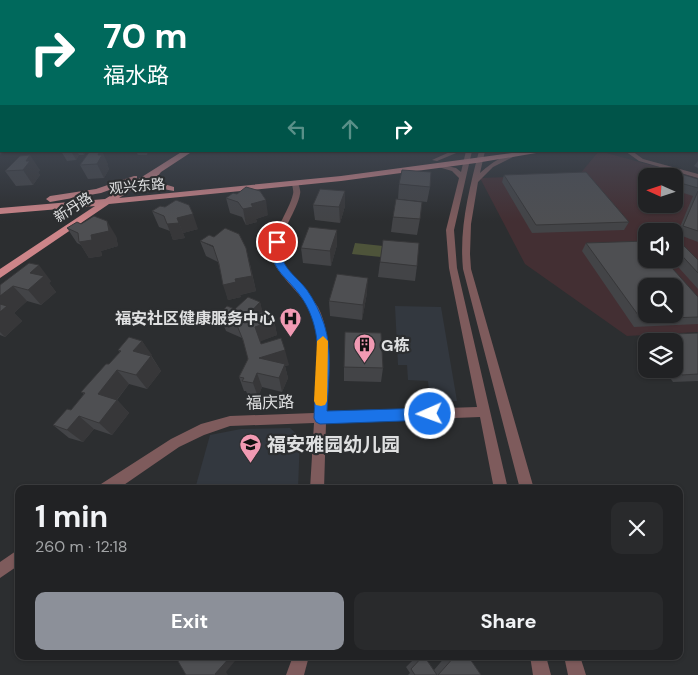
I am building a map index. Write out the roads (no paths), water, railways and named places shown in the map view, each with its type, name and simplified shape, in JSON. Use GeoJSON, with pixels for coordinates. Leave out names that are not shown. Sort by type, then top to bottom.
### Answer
{"type":"FeatureCollection","features":[{"type":"Feature","properties":{"kind":"main road","name":"新丹路"},"geometry":{"type":"LineString","coordinates":[[0,268],[173,158]]}},
{"type":"Feature","properties":{"kind":"main road","name":"新丹路"},"geometry":{"type":"LineString","coordinates":[[108,199],[179,158]]}},
{"type":"Feature","properties":{"kind":"main road","name":"观兴东路"},"geometry":{"type":"LineString","coordinates":[[0,203],[154,198],[295,183],[436,163],[461,158]]}},
{"type":"Feature","properties":{"kind":"main road","name":"观兴东路"},"geometry":{"type":"LineString","coordinates":[[0,211],[108,199],[171,189],[436,163]]}},
{"type":"Feature","properties":{"kind":"main road"},"geometry":{"type":"LineString","coordinates":[[50,200],[107,188],[164,164]]}},
{"type":"Feature","properties":{"kind":"main road"},"geometry":{"type":"LineString","coordinates":[[157,172],[150,181],[150,184],[171,189]]}},
{"type":"Feature","properties":{"kind":"main road"},"geometry":{"type":"LineString","coordinates":[[59,230],[109,210],[154,198]]}},
{"type":"Feature","properties":{"kind":"main road"},"geometry":{"type":"LineString","coordinates":[[41,207],[60,210],[67,216],[59,230]]}},
{"type":"Feature","properties":{"kind":"main road","name":"新丹路"},"geometry":{"type":"LineString","coordinates":[[0,274],[59,230]]}},
{"type":"Feature","properties":{"kind":"street"},"geometry":{"type":"LineString","coordinates":[[436,163],[446,158]]}},
{"type":"Feature","properties":{"kind":"street"},"geometry":{"type":"LineString","coordinates":[[468,158],[450,230],[450,248],[500,485]]}},
{"type":"Feature","properties":{"kind":"street"},"geometry":{"type":"LineString","coordinates":[[481,158],[465,231],[467,269],[526,485]]}},
{"type":"Feature","properties":{"kind":"street"},"geometry":{"type":"LineString","coordinates":[[476,183],[480,176],[491,166],[509,158]]}},
{"type":"Feature","properties":{"kind":"street"},"geometry":{"type":"LineString","coordinates":[[638,158],[698,176]]}},
{"type":"Feature","properties":{"kind":"street"},"geometry":{"type":"LineString","coordinates":[[436,163],[454,169],[463,178]]}},
{"type":"Feature","properties":{"kind":"street"},"geometry":{"type":"LineString","coordinates":[[295,183],[297,193],[277,242],[275,254],[279,265],[310,304],[323,340],[317,485]]}},
{"type":"Feature","properties":{"kind":"street","name":"福庆路"},"geometry":{"type":"LineString","coordinates":[[112,485],[142,464],[201,430],[230,421],[484,412]]}},
{"type":"Feature","properties":{"kind":"street"},"geometry":{"type":"LineString","coordinates":[[0,571],[15,559]]}},
{"type":"Feature","properties":{"kind":"street"},"geometry":{"type":"LineString","coordinates":[[295,675],[300,660]]}},
{"type":"Feature","properties":{"kind":"street"},"geometry":{"type":"LineString","coordinates":[[539,660],[542,675]]}},
{"type":"Feature","properties":{"kind":"street"},"geometry":{"type":"LineString","coordinates":[[573,660],[577,675]]}},
{"type":"Feature","properties":{"kind":"place","name":"福安社区健康服务中心"},"geometry":{"type":"Point","coordinates":[291,337]}},
{"type":"Feature","properties":{"kind":"place","name":"G栋"},"geometry":{"type":"Point","coordinates":[365,364]}},
{"type":"Feature","properties":{"kind":"place","name":"福安雅园幼儿园"},"geometry":{"type":"Point","coordinates":[251,463]}}]}
